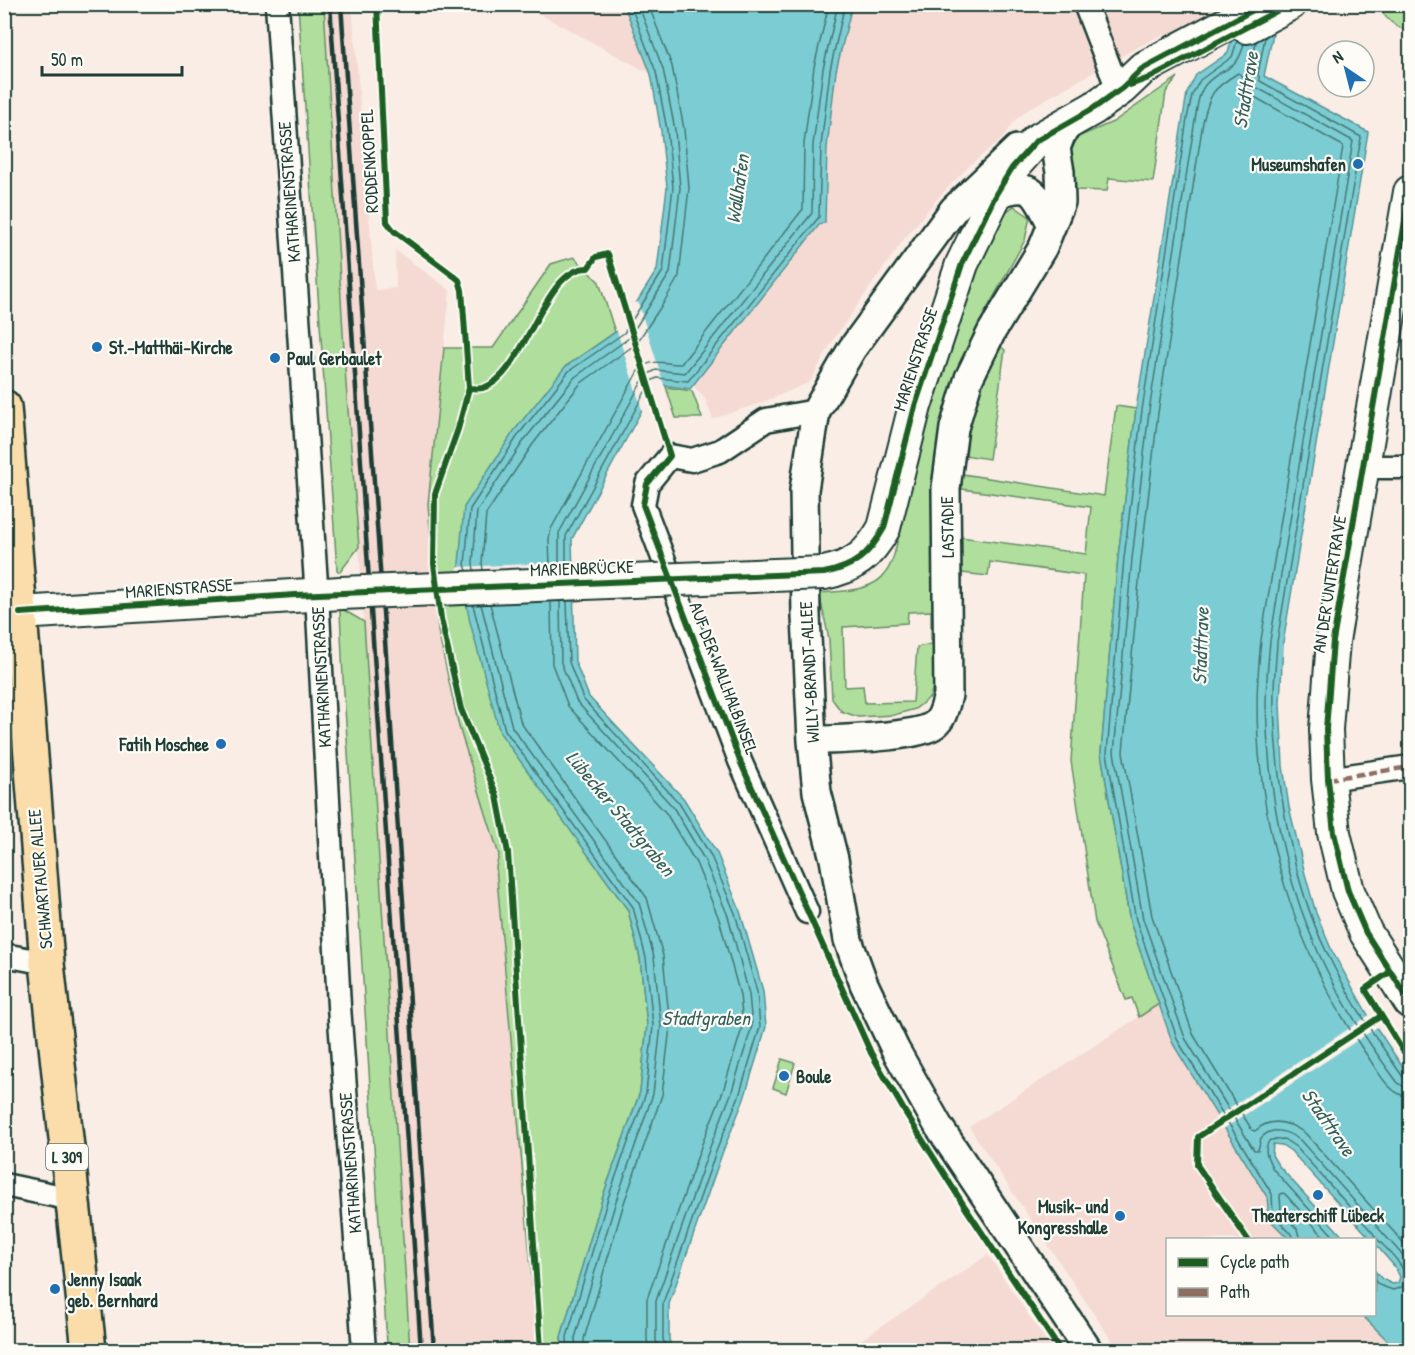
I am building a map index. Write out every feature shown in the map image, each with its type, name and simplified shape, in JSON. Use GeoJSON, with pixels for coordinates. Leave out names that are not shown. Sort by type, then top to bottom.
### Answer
{"type":"FeatureCollection","features":[{"type":"Feature","properties":{"kind":"main road","name":"WILLY-BRANDT-ALLEE"},"geometry":{"type":"LineString","coordinates":[[1036,141],[1094,108],[1122,88],[1149,78],[1188,50],[1279,6]]}},
{"type":"Feature","properties":{"kind":"main road","name":"MARIENSTRASSE"},"geometry":{"type":"LineString","coordinates":[[824,573],[840,570],[853,564],[876,542],[884,528],[915,406],[962,264],[996,194],[1012,168],[1036,141]]}},
{"type":"Feature","properties":{"kind":"main road","name":"AN DER UNTERTRAVE"},"geometry":{"type":"LineString","coordinates":[[1410,192],[1333,641],[1326,729],[1328,779],[1335,833],[1348,891],[1366,933],[1410,1001]]}},
{"type":"Feature","properties":{"kind":"main road","name":"SCHWARTAUER ALLEE"},"geometry":{"type":"LineString","coordinates":[[4,407],[8,494],[20,614],[16,713],[47,963],[89,1350]]}},
{"type":"Feature","properties":{"kind":"main road","name":"MARIENBRÜCKE"},"geometry":{"type":"LineString","coordinates":[[329,594],[824,573]]}},
{"type":"Feature","properties":{"kind":"main road","name":"MARIENSTRASSE"},"geometry":{"type":"LineString","coordinates":[[20,614],[329,594]]}},
{"type":"Feature","properties":{"kind":"street","name":"KATHARINENSTRASSE"},"geometry":{"type":"LineString","coordinates":[[277,4],[329,594],[339,1006],[364,1350]]}},
{"type":"Feature","properties":{"kind":"street"},"geometry":{"type":"LineString","coordinates":[[1085,4],[1114,80],[1122,88]]}},
{"type":"Feature","properties":{"kind":"street","name":"LASTADIE"},"geometry":{"type":"LineString","coordinates":[[812,741],[915,732],[936,723],[942,716],[948,695],[946,488],[954,428],[969,378],[992,331],[1043,248],[1061,202],[1056,148],[1061,135],[1071,121]]}},
{"type":"Feature","properties":{"kind":"street","name":"WILLY-BRANDT-ALLEE"},"geometry":{"type":"LineString","coordinates":[[1036,141],[1016,149],[954,209],[852,349],[816,411],[804,490],[806,616],[812,741],[817,792],[834,859],[848,940],[864,984],[895,1049],[939,1127],[1088,1350]]}},
{"type":"Feature","properties":{"kind":"street"},"geometry":{"type":"LineString","coordinates":[[996,194],[1016,187],[1031,191],[1037,197],[1052,225]]}},
{"type":"Feature","properties":{"kind":"street","name":"WILLY-BRANDT-ALLEE"},"geometry":{"type":"LineString","coordinates":[[906,274],[928,259],[940,256],[962,264]]}},
{"type":"Feature","properties":{"kind":"street","name":"AUF DER WALLHALBINSEL"},"geometry":{"type":"LineString","coordinates":[[807,912],[740,761],[643,505],[648,484],[670,456],[692,460],[720,451],[766,420],[816,411]]}},
{"type":"Feature","properties":{"kind":"street"},"geometry":{"type":"LineString","coordinates":[[1362,466],[1404,467],[1410,465]]}},
{"type":"Feature","properties":{"kind":"street"},"geometry":{"type":"LineString","coordinates":[[1328,779],[1410,767]]}},
{"type":"Feature","properties":{"kind":"street"},"geometry":{"type":"LineString","coordinates":[[4,954],[47,963]]}},
{"type":"Feature","properties":{"kind":"street"},"geometry":{"type":"LineString","coordinates":[[4,1185],[72,1199]]}},
{"type":"Feature","properties":{"kind":"shaded area"},"geometry":{"type":"Polygon","coordinates":[[[324,5],[352,5],[375,290],[396,288],[395,250],[450,290],[428,504],[438,631],[459,727],[499,855],[496,867],[538,1350],[410,1350],[359,547],[346,384],[324,5]]]}},
{"type":"Feature","properties":{"kind":"shaded area"},"geometry":{"type":"Polygon","coordinates":[[[523,5],[624,5],[651,74],[523,5]]]}},
{"type":"Feature","properties":{"kind":"shaded area"},"geometry":{"type":"Polygon","coordinates":[[[852,5],[1237,5],[1190,29],[1159,36],[1030,108],[1014,121],[1003,138],[972,163],[938,198],[901,243],[833,340],[810,382],[766,401],[713,419],[705,399],[693,385],[819,225],[825,222],[827,147],[836,71],[852,5]]]}},
{"type":"Feature","properties":{"kind":"shaded area"},"geometry":{"type":"Polygon","coordinates":[[[1159,1004],[1173,1044],[1267,1198],[1266,1216],[1288,1238],[1166,1238],[1166,1316],[1363,1316],[1397,1350],[1118,1350],[969,1127],[1159,1004]]]}},
{"type":"Feature","properties":{"kind":"shaded area"},"geometry":{"type":"Polygon","coordinates":[[[988,1255],[1052,1350],[846,1350],[988,1255]]]}},
{"type":"Feature","properties":{"kind":"green space"},"geometry":{"type":"Polygon","coordinates":[[[298,5],[324,5],[346,384],[359,547],[340,572],[337,570],[298,5]]]}},
{"type":"Feature","properties":{"kind":"green space"},"geometry":{"type":"Polygon","coordinates":[[[1379,5],[1410,5],[1410,30],[1405,30],[1391,22],[1383,14],[1379,5]]]}},
{"type":"Feature","properties":{"kind":"green space"},"geometry":{"type":"Polygon","coordinates":[[[1178,77],[1166,92],[1153,182],[1109,178],[1107,191],[1076,190],[1068,157],[1078,137],[1113,122],[1178,77]]]}},
{"type":"Feature","properties":{"kind":"green space"},"geometry":{"type":"Polygon","coordinates":[[[1014,206],[1030,217],[1025,240],[976,329],[959,370],[936,676],[930,697],[915,709],[894,715],[858,717],[841,711],[832,699],[829,639],[819,593],[865,587],[881,579],[890,566],[929,414],[953,337],[986,246],[1003,214],[1014,206]],[[931,611],[908,612],[907,623],[843,627],[845,687],[863,686],[865,703],[913,702],[917,647],[931,644],[931,611]]]}},
{"type":"Feature","properties":{"kind":"green space"},"geometry":{"type":"Polygon","coordinates":[[[574,257],[599,282],[615,332],[565,367],[579,842],[628,910],[640,958],[647,1025],[640,1092],[603,1196],[561,1337],[563,1350],[538,1350],[496,867],[499,855],[459,727],[438,631],[428,504],[444,348],[493,348],[551,264],[574,257]]]}},
{"type":"Feature","properties":{"kind":"green space"},"geometry":{"type":"Polygon","coordinates":[[[997,344],[1005,350],[989,459],[964,455],[973,408],[997,344]]]}},
{"type":"Feature","properties":{"kind":"green space"},"geometry":{"type":"Polygon","coordinates":[[[666,387],[692,391],[702,418],[676,418],[666,387]]]}},
{"type":"Feature","properties":{"kind":"green space"},"geometry":{"type":"Polygon","coordinates":[[[1116,406],[1136,409],[1118,557],[1101,753],[1130,922],[1159,1004],[1139,1017],[1132,998],[1126,1000],[1095,922],[1071,761],[1084,575],[990,562],[988,576],[962,573],[961,537],[1086,554],[1091,507],[962,489],[962,474],[1104,496],[1116,406]]]}},
{"type":"Feature","properties":{"kind":"green space"},"geometry":{"type":"Polygon","coordinates":[[[342,609],[364,622],[410,1350],[389,1350],[387,1343],[343,678],[340,611],[342,609]]]}},
{"type":"Feature","properties":{"kind":"green space","name":"Boule"},"geometry":{"type":"Polygon","coordinates":[[[782,1059],[795,1063],[786,1093],[773,1088],[782,1059]]]}},
{"type":"Feature","properties":{"kind":"water","name":"Stadtgraben"},"geometry":{"type":"Polygon","coordinates":[[[624,5],[852,5],[836,71],[827,147],[825,222],[819,225],[690,389],[656,384],[572,539],[575,661],[589,697],[684,799],[717,853],[740,911],[763,991],[766,1027],[744,1099],[723,1151],[669,1304],[669,1339],[672,1350],[563,1350],[561,1337],[603,1196],[640,1092],[647,1025],[640,958],[628,910],[500,733],[470,622],[459,564],[464,507],[514,431],[565,367],[620,329],[657,270],[667,187],[661,131],[651,74],[624,5]]]}},
{"type":"Feature","properties":{"kind":"water","name":"Stadttrave"},"geometry":{"type":"Polygon","coordinates":[[[1279,5],[1264,76],[1368,132],[1283,643],[1280,704],[1283,766],[1289,807],[1316,913],[1332,951],[1368,1015],[1410,1078],[1410,1350],[1397,1350],[1363,1316],[1376,1316],[1376,1272],[1382,1279],[1392,1284],[1398,1283],[1400,1277],[1395,1267],[1376,1245],[1376,1238],[1370,1238],[1291,1151],[1282,1145],[1273,1144],[1272,1155],[1278,1165],[1344,1238],[1288,1238],[1266,1216],[1267,1197],[1173,1044],[1130,922],[1101,753],[1118,557],[1136,409],[1187,93],[1196,75],[1228,53],[1239,12],[1279,5]]]}},
{"type":"Feature","properties":{"kind":"pier"},"geometry":{"type":"Polygon","coordinates":[[[638,302],[665,388],[658,387],[643,413],[616,328],[633,304],[638,302]]]}},
{"type":"Feature","properties":{"kind":"pier"},"geometry":{"type":"Polygon","coordinates":[[[575,562],[576,600],[464,604],[457,567],[575,562]]]}},
{"type":"Feature","properties":{"kind":"pier"},"geometry":{"type":"Polygon","coordinates":[[[1371,1014],[1379,1026],[1222,1130],[1214,1118],[1371,1014]]]}},
{"type":"Feature","properties":{"kind":"railway"},"geometry":{"type":"LineString","coordinates":[[330,4],[421,1350]]}},
{"type":"Feature","properties":{"kind":"railway"},"geometry":{"type":"LineString","coordinates":[[341,4],[434,1350]]}},
{"type":"Feature","properties":{"kind":"marked path"},"geometry":{"type":"LineString","coordinates":[[1328,779],[1410,767]]}},
{"type":"Feature","properties":{"kind":"cycle path","name":"RODDENKOPPEL"},"geometry":{"type":"LineString","coordinates":[[377,4],[387,222],[394,231],[459,280],[462,290],[469,388],[458,429],[435,494],[434,564],[441,619],[461,709],[497,796],[508,853],[541,1350]]}},
{"type":"Feature","properties":{"kind":"cycle path"},"geometry":{"type":"LineString","coordinates":[[20,613],[295,595],[824,573],[844,567],[866,553],[884,528],[915,406],[962,264],[996,194],[1012,168],[1036,141],[1094,108],[1122,88],[1142,69],[1264,4]]}},
{"type":"Feature","properties":{"kind":"cycle path"},"geometry":{"type":"LineString","coordinates":[[1130,85],[1149,78],[1290,4]]}},
{"type":"Feature","properties":{"kind":"cycle path"},"geometry":{"type":"LineString","coordinates":[[1410,192],[1333,641],[1326,729],[1328,779],[1334,833],[1348,891],[1366,933],[1410,1002]]}},
{"type":"Feature","properties":{"kind":"cycle path"},"geometry":{"type":"LineString","coordinates":[[469,388],[483,388],[498,379],[511,364],[558,285],[572,273],[588,268],[596,257],[608,254],[670,456],[647,484],[643,505],[740,761],[871,1053],[965,1207],[1060,1350]]}},
{"type":"Feature","properties":{"kind":"cycle path"},"geometry":{"type":"LineString","coordinates":[[1390,972],[1365,989],[1403,1051],[1410,1046]]}},
{"type":"Feature","properties":{"kind":"cycle path"},"geometry":{"type":"LineString","coordinates":[[1247,1238],[1197,1165],[1198,1137],[1381,1016]]}},
{"type":"Feature","properties":{"kind":"place","name":"Museumshafen"},"geometry":{"type":"Point","coordinates":[1358,164]}},
{"type":"Feature","properties":{"kind":"place","name":"St.-Matthäi-Kirche"},"geometry":{"type":"Point","coordinates":[97,347]}},
{"type":"Feature","properties":{"kind":"place","name":"Paul Gerbaulet"},"geometry":{"type":"Point","coordinates":[275,358]}},
{"type":"Feature","properties":{"kind":"place","name":"Fatih Moschee"},"geometry":{"type":"Point","coordinates":[221,744]}},
{"type":"Feature","properties":{"kind":"place","name":"Boule"},"geometry":{"type":"Point","coordinates":[784,1076]}},
{"type":"Feature","properties":{"kind":"place","name":"Theaterschiff Lübeck"},"geometry":{"type":"Point","coordinates":[1318,1195]}},
{"type":"Feature","properties":{"kind":"place","name":"Musik- und Kongresshalle"},"geometry":{"type":"Point","coordinates":[1120,1216]}},
{"type":"Feature","properties":{"kind":"place","name":"Jenny Isaak geb. Bernhard"},"geometry":{"type":"Point","coordinates":[55,1289]}},
{"type":"Feature","properties":{"kind":"water label","name":"Wallhafen"},"geometry":{"type":"Point","coordinates":[737,189]}},
{"type":"Feature","properties":{"kind":"water label","name":"Lübecker Stadtgraben"},"geometry":{"type":"Point","coordinates":[621,813]}}]}
